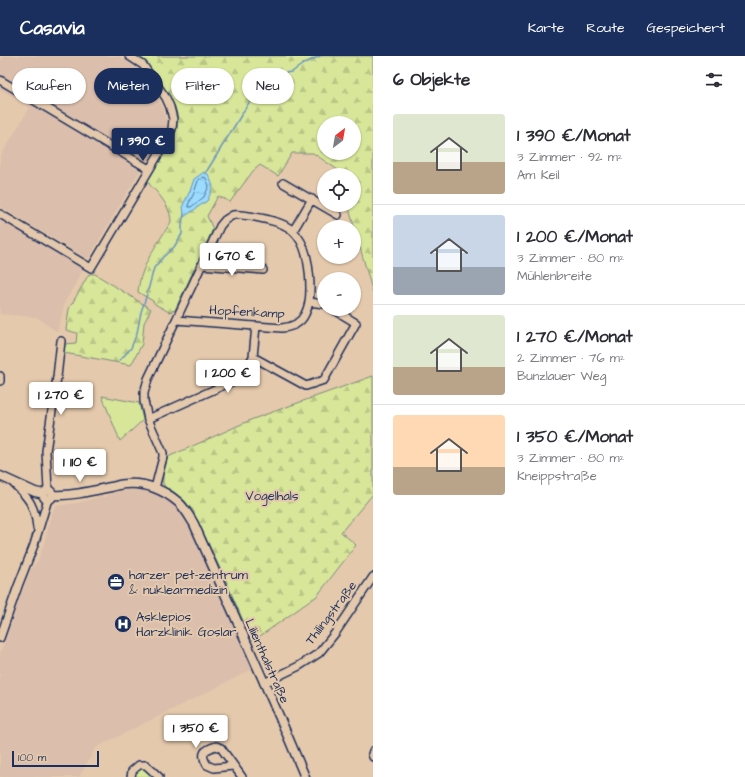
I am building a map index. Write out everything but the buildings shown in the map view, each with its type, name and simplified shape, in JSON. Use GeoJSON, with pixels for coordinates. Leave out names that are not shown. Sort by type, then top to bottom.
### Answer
{"type":"FeatureCollection","features":[{"type":"Feature","properties":{"kind":"street"},"geometry":{"type":"LineString","coordinates":[[0,214],[90,268],[167,140],[172,129],[173,119],[166,98],[143,66],[129,56]]}},
{"type":"Feature","properties":{"kind":"street"},"geometry":{"type":"LineString","coordinates":[[0,80],[149,169]]}},
{"type":"Feature","properties":{"kind":"street"},"geometry":{"type":"LineString","coordinates":[[283,183],[338,215]]}},
{"type":"Feature","properties":{"kind":"street"},"geometry":{"type":"LineString","coordinates":[[155,488],[163,453],[148,420],[144,393],[148,379],[220,226],[225,220],[233,215],[244,215],[284,224],[293,231],[312,199]]}},
{"type":"Feature","properties":{"kind":"street","name":"Hopfenkamp"},"geometry":{"type":"LineString","coordinates":[[176,320],[282,328],[292,326],[300,322],[307,310],[309,302],[309,267],[301,241],[293,231]]}},
{"type":"Feature","properties":{"kind":"street"},"geometry":{"type":"LineString","coordinates":[[202,265],[263,270]]}},
{"type":"Feature","properties":{"kind":"street"},"geometry":{"type":"LineString","coordinates":[[309,302],[317,303]]}},
{"type":"Feature","properties":{"kind":"street"},"geometry":{"type":"LineString","coordinates":[[253,357],[306,386],[324,380],[356,323],[344,316]]}},
{"type":"Feature","properties":{"kind":"street"},"geometry":{"type":"LineString","coordinates":[[148,420],[240,378],[253,357],[256,326]]}},
{"type":"Feature","properties":{"kind":"street"},"geometry":{"type":"LineString","coordinates":[[0,638],[34,545],[48,495],[46,451],[61,341]]}},
{"type":"Feature","properties":{"kind":"street"},"geometry":{"type":"LineString","coordinates":[[0,376],[0,381]]}},
{"type":"Feature","properties":{"kind":"street"},"geometry":{"type":"LineString","coordinates":[[0,476],[35,492],[48,495]]}},
{"type":"Feature","properties":{"kind":"street"},"geometry":{"type":"LineString","coordinates":[[12,482],[24,493],[34,508],[38,532]]}},
{"type":"Feature","properties":{"kind":"street","name":"Lilienthalstraße"},"geometry":{"type":"LineString","coordinates":[[48,495],[61,496],[126,484],[155,488],[178,502],[188,513],[194,524],[305,777]]}},
{"type":"Feature","properties":{"kind":"street","name":"Thilingstraße"},"geometry":{"type":"LineString","coordinates":[[264,683],[299,666],[319,653],[336,632],[373,577]]}},
{"type":"Feature","properties":{"kind":"street"},"geometry":{"type":"LineString","coordinates":[[373,751],[373,757]]}},
{"type":"Feature","properties":{"kind":"street"},"geometry":{"type":"LineString","coordinates":[[131,777],[132,771],[139,764],[146,765],[159,777]]}},
{"type":"Feature","properties":{"kind":"street"},"geometry":{"type":"LineString","coordinates":[[233,766],[242,777]]}},
{"type":"Feature","properties":{"kind":"shaded area"},"geometry":{"type":"Polygon","coordinates":[[[4,56],[118,56],[138,68],[94,68],[94,104],[161,104],[163,108],[167,125],[88,259],[0,207],[0,157],[30,107],[25,104],[86,104],[86,68],[12,68],[12,96],[0,89],[0,62],[4,56]]]}},
{"type":"Feature","properties":{"kind":"shaded area"},"geometry":{"type":"Polygon","coordinates":[[[0,218],[84,268],[65,302],[57,332],[37,317],[0,314],[0,218]]]}},
{"type":"Feature","properties":{"kind":"shaded area","name":"Asklepios Harzklinik Goslar"},"geometry":{"type":"Polygon","coordinates":[[[127,490],[153,490],[180,508],[188,517],[244,641],[253,669],[95,748],[79,777],[0,777],[0,654],[30,571],[38,560],[44,544],[52,514],[56,506],[78,503],[102,496],[103,498],[107,495],[127,490]]]}},
{"type":"Feature","properties":{"kind":"green space"},"geometry":{"type":"Polygon","coordinates":[[[136,56],[373,56],[373,293],[361,251],[361,220],[352,220],[350,212],[361,212],[361,168],[335,168],[323,160],[361,160],[361,116],[317,116],[317,156],[313,153],[292,153],[278,176],[260,165],[253,171],[230,202],[218,196],[207,216],[213,229],[175,310],[169,312],[138,292],[139,282],[146,264],[171,222],[170,213],[166,205],[148,182],[148,177],[177,129],[178,118],[174,104],[234,104],[234,68],[171,68],[171,99],[163,86],[163,68],[150,68],[145,61],[136,56]]]}},
{"type":"Feature","properties":{"kind":"green space"},"geometry":{"type":"Polygon","coordinates":[[[89,274],[95,274],[151,309],[144,323],[142,344],[131,365],[64,353],[65,344],[76,343],[77,333],[66,330],[69,309],[89,274]]]}},
{"type":"Feature","properties":{"kind":"green space","name":"Vogelhals"},"geometry":{"type":"Polygon","coordinates":[[[373,376],[373,494],[341,532],[356,545],[317,596],[253,641],[253,635],[251,635],[245,625],[193,511],[185,501],[165,487],[163,483],[163,475],[168,457],[253,419],[373,376]]]}},
{"type":"Feature","properties":{"kind":"green space"},"geometry":{"type":"Polygon","coordinates":[[[102,396],[139,403],[143,420],[120,441],[102,396]]]}},
{"type":"Feature","properties":{"kind":"green space"},"geometry":{"type":"Polygon","coordinates":[[[144,767],[156,777],[133,777],[136,769],[144,767]]]}},
{"type":"Feature","properties":{"kind":"water"},"geometry":{"type":"Polygon","coordinates":[[[204,172],[208,174],[213,186],[208,200],[184,217],[183,205],[194,179],[204,172]]]}},
{"type":"Feature","properties":{"kind":"waterway"},"geometry":{"type":"LineString","coordinates":[[205,174],[248,104],[269,81],[283,73],[292,72],[303,64],[320,56]]}},
{"type":"Feature","properties":{"kind":"waterway"},"geometry":{"type":"LineString","coordinates":[[119,360],[131,348],[137,333],[141,312],[154,268],[174,247],[182,234],[182,222],[184,215]]}},
{"type":"Feature","properties":{"kind":"place","name":"harzer pet-zentrum & nuklearmedizin"},"geometry":{"type":"Point","coordinates":[116,582]}},
{"type":"Feature","properties":{"kind":"place","name":"Asklepios Harzklinik Goslar"},"geometry":{"type":"Point","coordinates":[123,624]}}]}
